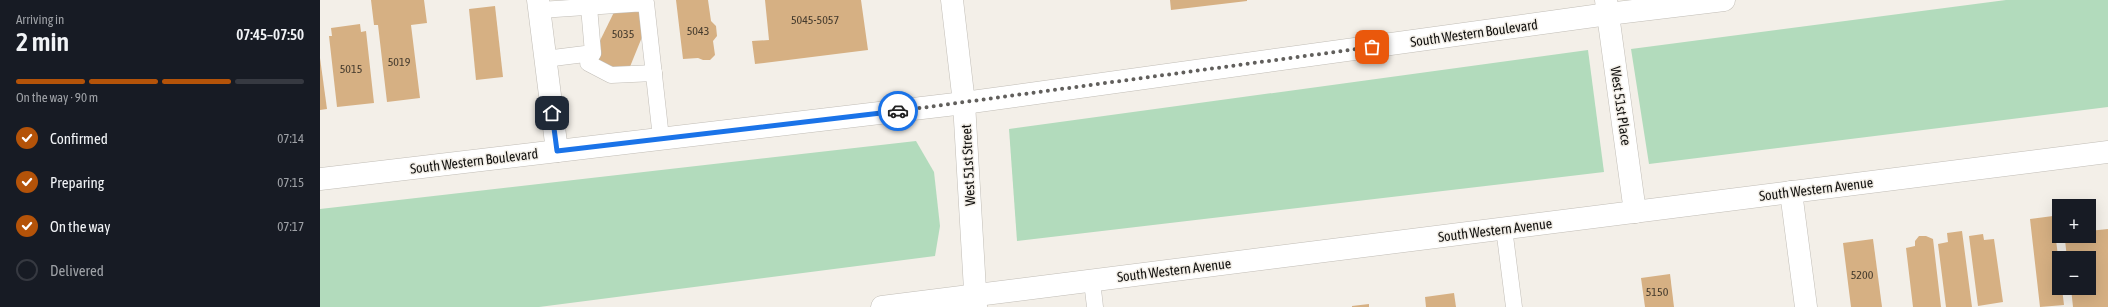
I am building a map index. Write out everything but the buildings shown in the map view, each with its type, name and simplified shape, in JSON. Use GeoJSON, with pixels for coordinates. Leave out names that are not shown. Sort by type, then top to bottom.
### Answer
{"type":"FeatureCollection","features":[{"type":"Feature","properties":{"kind":"street","name":"West 51st Street"},"geometry":{"type":"LineString","coordinates":[[952,0],[964,103],[975,301]]}},
{"type":"Feature","properties":{"kind":"street","name":"South Western Boulevard"},"geometry":{"type":"LineString","coordinates":[[320,180],[661,138],[964,103],[1607,7],[1724,0]]}},
{"type":"Feature","properties":{"kind":"street"},"geometry":{"type":"LineString","coordinates":[[539,5],[557,151]]}},
{"type":"Feature","properties":{"kind":"street","name":"West 51st Place"},"geometry":{"type":"LineString","coordinates":[[1607,7],[1635,212]]}},
{"type":"Feature","properties":{"kind":"street","name":"South Western Avenue"},"geometry":{"type":"LineString","coordinates":[[882,307],[975,301],[1092,281],[2108,152]]}},
{"type":"Feature","properties":{"kind":"street"},"geometry":{"type":"LineString","coordinates":[[1791,192],[1806,307]]}},
{"type":"Feature","properties":{"kind":"lane"},"geometry":{"type":"LineString","coordinates":[[539,5],[589,7],[646,3],[661,138]]}},
{"type":"Feature","properties":{"kind":"lane"},"geometry":{"type":"LineString","coordinates":[[589,7],[593,53],[588,63],[611,75],[654,73]]}},
{"type":"Feature","properties":{"kind":"lane"},"geometry":{"type":"LineString","coordinates":[[545,59],[593,53]]}},
{"type":"Feature","properties":{"kind":"lane"},"geometry":{"type":"LineString","coordinates":[[1504,228],[1514,307]]}},
{"type":"Feature","properties":{"kind":"lane"},"geometry":{"type":"LineString","coordinates":[[1092,281],[1095,307]]}},
{"type":"Feature","properties":{"kind":"green space"},"geometry":{"type":"Polygon","coordinates":[[[2006,0],[2108,0],[2108,107],[1649,164],[1631,49],[2006,0]]]}},
{"type":"Feature","properties":{"kind":"green space"},"geometry":{"type":"Polygon","coordinates":[[[1588,50],[1604,172],[1017,241],[1009,129],[1588,50]]]}},
{"type":"Feature","properties":{"kind":"green space"},"geometry":{"type":"Polygon","coordinates":[[[916,141],[934,172],[940,226],[935,256],[539,307],[320,307],[320,209],[916,141]]]}},
{"type":"Feature","properties":{"kind":"way so far"},"geometry":{"type":"LineString","coordinates":[[898,111],[1372,47]]}},
{"type":"Feature","properties":{"kind":"route"},"geometry":{"type":"LineString","coordinates":[[552,113],[557,151],[898,111]]}}]}
